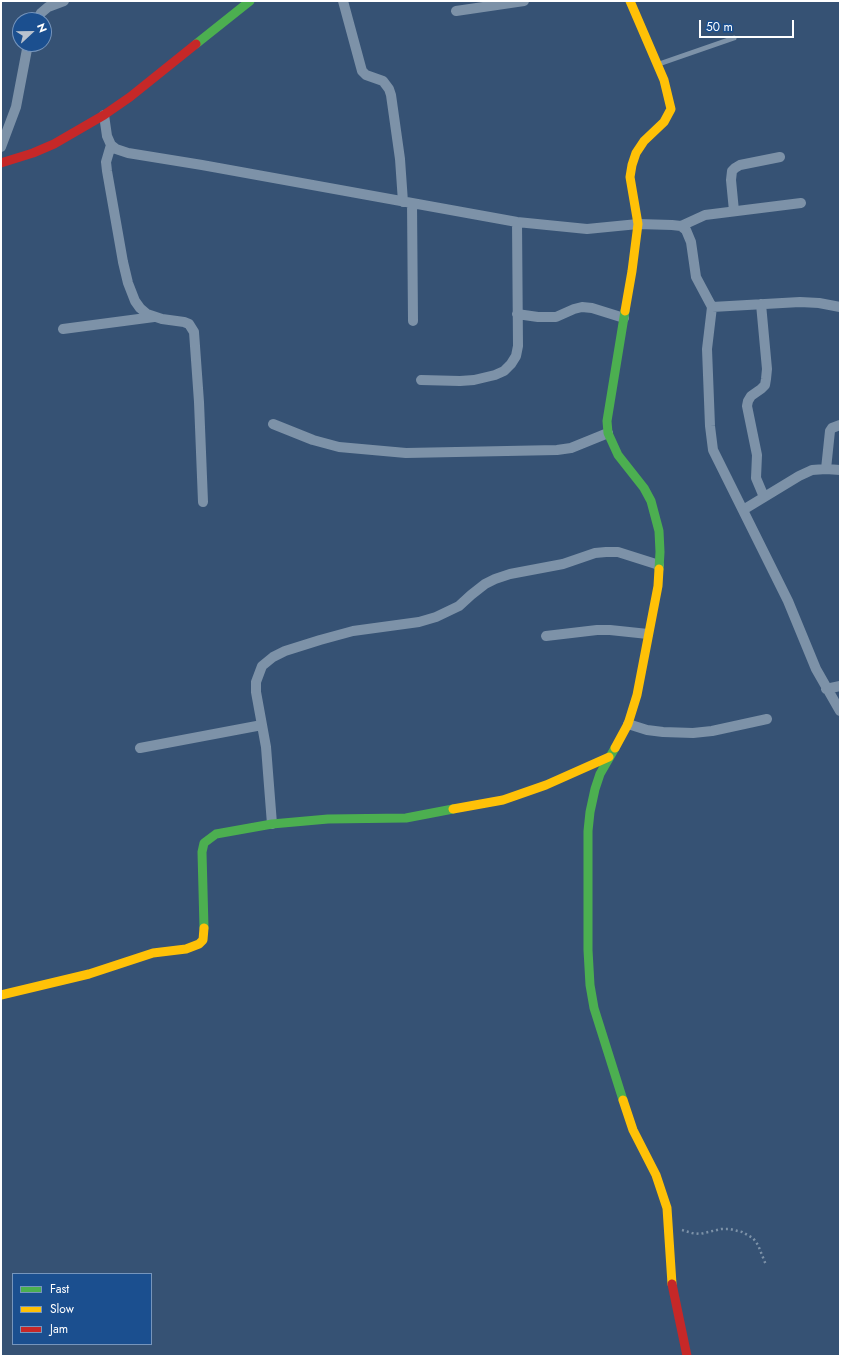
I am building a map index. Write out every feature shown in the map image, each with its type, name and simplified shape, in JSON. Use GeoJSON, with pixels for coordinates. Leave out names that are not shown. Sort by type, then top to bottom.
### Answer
{"type":"FeatureCollection","features":[{"type":"Feature","properties":{"kind":"street"},"geometry":{"type":"LineString","coordinates":[[42,12],[48,7],[64,1]]}},
{"type":"Feature","properties":{"kind":"street"},"geometry":{"type":"LineString","coordinates":[[1,163],[33,153],[54,144],[104,115],[130,97],[250,1]]}},
{"type":"Feature","properties":{"kind":"street"},"geometry":{"type":"LineString","coordinates":[[343,1],[362,70],[366,74],[383,81],[389,89],[391,95],[401,174],[408,203],[413,322]]}},
{"type":"Feature","properties":{"kind":"street"},"geometry":{"type":"LineString","coordinates":[[456,11],[524,1]]}},
{"type":"Feature","properties":{"kind":"street"},"geometry":{"type":"LineString","coordinates":[[630,1],[658,64],[669,96],[671,109],[664,122],[644,141],[636,153],[632,165],[630,177],[637,213],[643,224],[632,271],[607,421],[608,433],[618,455],[644,488],[651,501],[659,531],[660,552],[658,586],[637,695],[628,724],[600,774],[590,812],[588,831],[588,950],[590,985],[594,1008],[633,1130],[656,1175],[663,1193],[669,1223],[671,1278],[687,1356]]}},
{"type":"Feature","properties":{"kind":"street"},"geometry":{"type":"LineString","coordinates":[[1,147],[16,107],[26,52]]}},
{"type":"Feature","properties":{"kind":"street"},"geometry":{"type":"LineString","coordinates":[[104,115],[107,136],[111,145],[116,149],[128,153],[517,222],[587,229],[643,224],[676,225],[705,215],[801,203]]}},
{"type":"Feature","properties":{"kind":"street"},"geometry":{"type":"LineString","coordinates":[[111,145],[106,162],[106,171],[128,284],[135,301],[140,308],[154,317]]}},
{"type":"Feature","properties":{"kind":"street"},"geometry":{"type":"LineString","coordinates":[[734,211],[731,180],[732,172],[735,168],[740,165],[780,157]]}},
{"type":"Feature","properties":{"kind":"street"},"geometry":{"type":"LineString","coordinates":[[421,380],[460,381],[474,380],[495,375],[504,371],[516,356],[518,346],[517,222]]}},
{"type":"Feature","properties":{"kind":"street"},"geometry":{"type":"LineString","coordinates":[[676,225],[686,230],[689,236],[696,277],[712,307],[707,349],[711,440],[716,457],[788,601],[816,669],[826,689],[840,711]]}},
{"type":"Feature","properties":{"kind":"street"},"geometry":{"type":"LineString","coordinates":[[712,307],[800,302],[819,303],[840,307]]}},
{"type":"Feature","properties":{"kind":"street"},"geometry":{"type":"LineString","coordinates":[[761,304],[767,369],[766,379],[765,385],[751,396],[747,406],[757,455],[756,478],[764,497]]}},
{"type":"Feature","properties":{"kind":"street"},"geometry":{"type":"LineString","coordinates":[[518,314],[538,317],[556,317],[582,307],[592,308],[624,318]]}},
{"type":"Feature","properties":{"kind":"street"},"geometry":{"type":"LineString","coordinates":[[63,329],[154,317],[189,324],[194,332],[199,402],[203,502]]}},
{"type":"Feature","properties":{"kind":"street"},"geometry":{"type":"LineString","coordinates":[[274,424],[313,440],[339,447],[406,453],[557,450],[572,448],[608,433]]}},
{"type":"Feature","properties":{"kind":"street"},"geometry":{"type":"LineString","coordinates":[[826,469],[830,431],[832,428],[840,425]]}},
{"type":"Feature","properties":{"kind":"street"},"geometry":{"type":"LineString","coordinates":[[743,510],[798,476],[812,470],[840,470]]}},
{"type":"Feature","properties":{"kind":"street"},"geometry":{"type":"LineString","coordinates":[[272,824],[266,747],[258,709],[256,682],[262,666],[273,657],[285,651],[353,631],[419,622],[436,617],[459,606],[480,587],[495,579],[510,574],[563,564],[595,553],[618,552],[659,565]]}},
{"type":"Feature","properties":{"kind":"street"},"geometry":{"type":"LineString","coordinates":[[546,636],[597,630],[648,634]]}},
{"type":"Feature","properties":{"kind":"street"},"geometry":{"type":"LineString","coordinates":[[826,689],[840,686]]}},
{"type":"Feature","properties":{"kind":"street"},"geometry":{"type":"LineString","coordinates":[[628,724],[647,730],[693,733],[712,731],[767,719]]}},
{"type":"Feature","properties":{"kind":"street"},"geometry":{"type":"LineString","coordinates":[[140,748],[262,726]]}},
{"type":"Feature","properties":{"kind":"street"},"geometry":{"type":"LineString","coordinates":[[1,995],[89,974],[152,953],[186,948],[199,944],[203,940],[204,934],[202,852],[204,843],[216,834],[272,824],[328,819],[406,818],[503,800],[527,793],[609,758]]}},
{"type":"Feature","properties":{"kind":"lane"},"geometry":{"type":"LineString","coordinates":[[658,64],[734,38]]}},
{"type":"Feature","properties":{"kind":"path"},"geometry":{"type":"LineString","coordinates":[[669,1223],[692,1233],[700,1234],[721,1229],[730,1229],[742,1232],[753,1238],[758,1245],[766,1265]]}},
{"type":"Feature","properties":{"kind":"traffic: fast"},"geometry":{"type":"LineString","coordinates":[[196,44],[250,1]]}},
{"type":"Feature","properties":{"kind":"traffic: fast"},"geometry":{"type":"LineString","coordinates":[[625,311],[607,421],[608,433],[618,455],[644,488],[651,501],[659,531],[659,569]]}},
{"type":"Feature","properties":{"kind":"traffic: fast"},"geometry":{"type":"LineString","coordinates":[[615,748],[600,774],[590,812],[588,831],[588,950],[590,985],[594,1008],[623,1100]]}},
{"type":"Feature","properties":{"kind":"traffic: fast"},"geometry":{"type":"LineString","coordinates":[[204,928],[202,852],[204,843],[216,834],[272,824],[328,819],[406,818],[453,809]]}},
{"type":"Feature","properties":{"kind":"traffic: slow"},"geometry":{"type":"LineString","coordinates":[[625,311],[638,224],[630,177],[632,165],[636,153],[644,141],[664,122],[671,109],[664,80],[630,1]]}},
{"type":"Feature","properties":{"kind":"traffic: slow"},"geometry":{"type":"LineString","coordinates":[[615,748],[628,724],[637,695],[658,586],[659,569]]}},
{"type":"Feature","properties":{"kind":"traffic: slow"},"geometry":{"type":"LineString","coordinates":[[453,809],[503,800],[546,785],[609,757]]}},
{"type":"Feature","properties":{"kind":"traffic: slow"},"geometry":{"type":"LineString","coordinates":[[1,995],[89,974],[153,953],[186,949],[199,944],[203,940],[204,928]]}},
{"type":"Feature","properties":{"kind":"traffic: slow"},"geometry":{"type":"LineString","coordinates":[[623,1100],[633,1130],[656,1175],[667,1208],[672,1284]]}},
{"type":"Feature","properties":{"kind":"traffic: jam"},"geometry":{"type":"LineString","coordinates":[[1,163],[33,153],[54,144],[104,115],[130,97],[196,44]]}},
{"type":"Feature","properties":{"kind":"traffic: jam"},"geometry":{"type":"LineString","coordinates":[[672,1284],[687,1356]]}}]}
